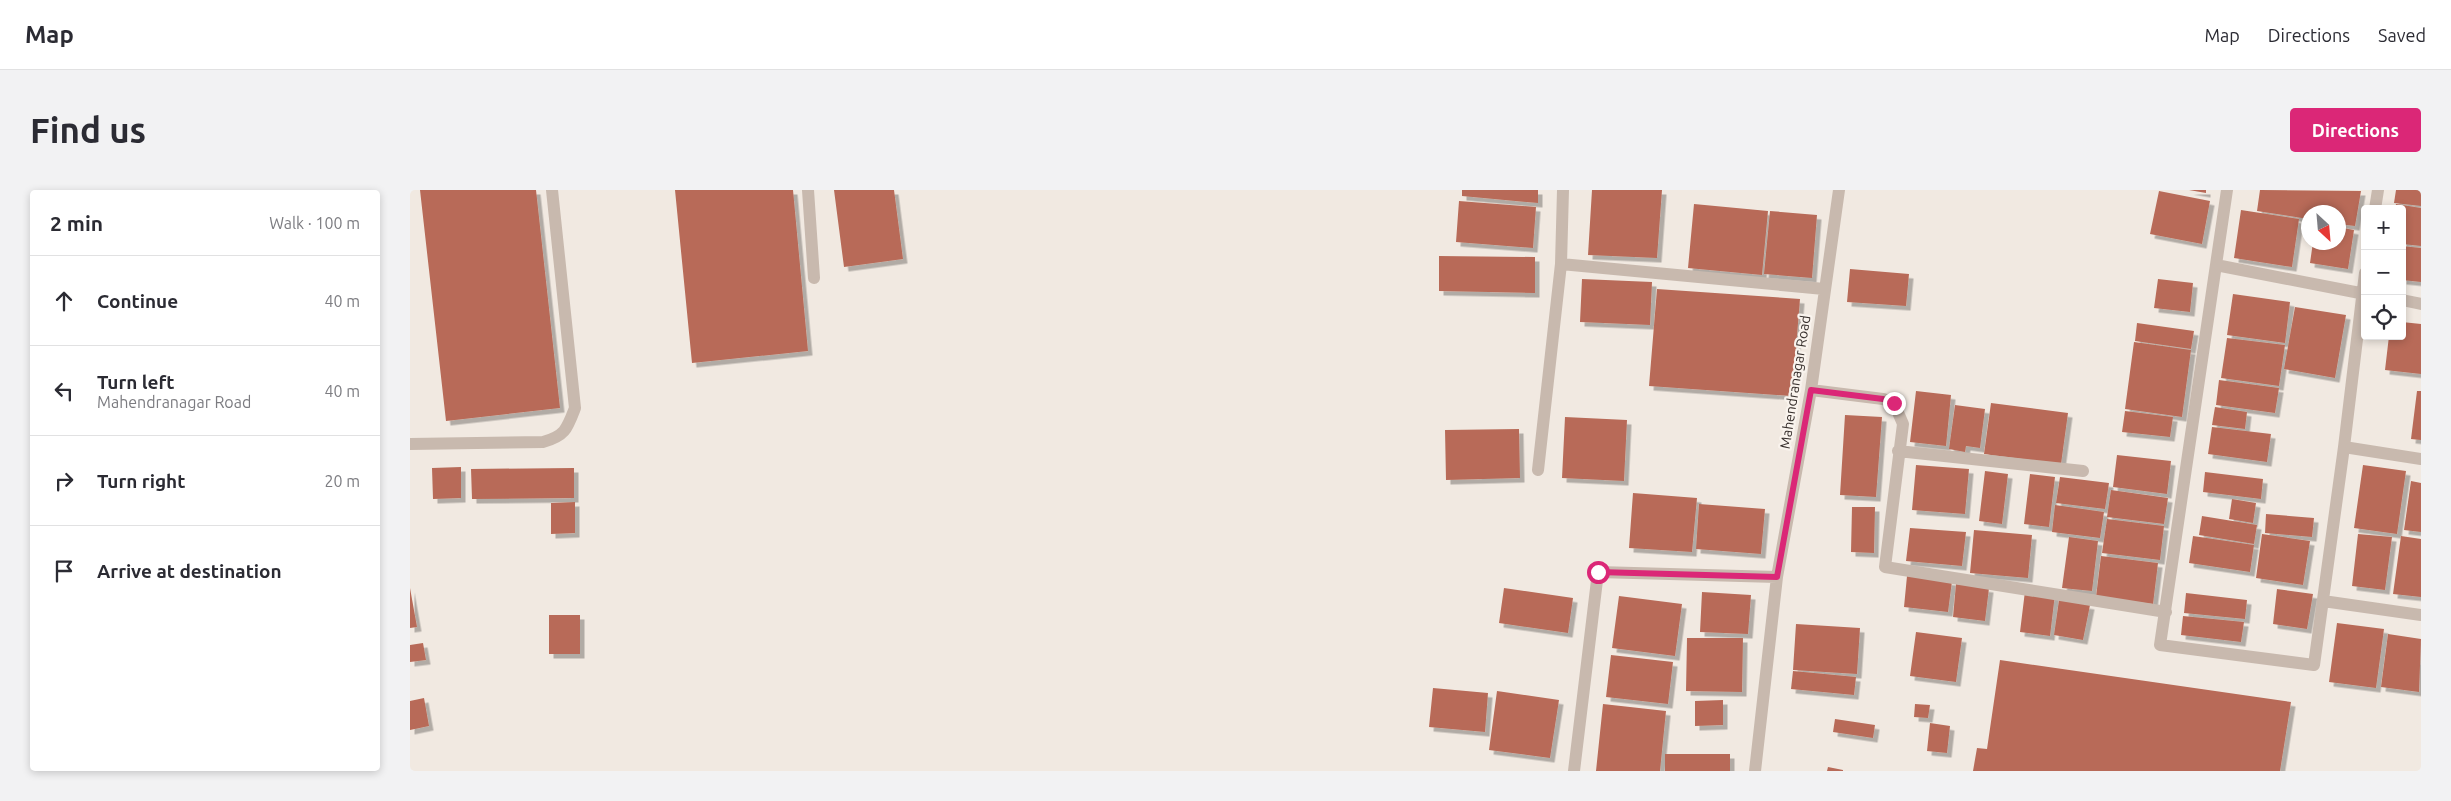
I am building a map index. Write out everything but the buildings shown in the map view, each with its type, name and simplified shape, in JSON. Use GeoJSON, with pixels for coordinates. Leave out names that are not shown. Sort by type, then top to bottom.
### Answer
{"type":"FeatureCollection","features":[{"type":"Feature","properties":{"kind":"street"},"geometry":{"type":"LineString","coordinates":[[410,444],[543,442],[558,438],[568,429],[575,408],[552,190]]}},
{"type":"Feature","properties":{"kind":"street"},"geometry":{"type":"LineString","coordinates":[[808,190],[814,278]]}},
{"type":"Feature","properties":{"kind":"street"},"geometry":{"type":"LineString","coordinates":[[1538,470],[1561,264],[1563,190]]}},
{"type":"Feature","properties":{"kind":"street","name":"Mahendranagar Road"},"geometry":{"type":"LineString","coordinates":[[1754,771],[1777,577],[1811,390],[1839,190]]}},
{"type":"Feature","properties":{"kind":"street"},"geometry":{"type":"LineString","coordinates":[[2227,190],[2160,645],[2314,665],[2363,295]]}},
{"type":"Feature","properties":{"kind":"street"},"geometry":{"type":"LineString","coordinates":[[2376,205],[2378,190]]}},
{"type":"Feature","properties":{"kind":"street"},"geometry":{"type":"LineString","coordinates":[[1561,264],[1824,289]]}},
{"type":"Feature","properties":{"kind":"street"},"geometry":{"type":"LineString","coordinates":[[2216,265],[2361,294]]}},
{"type":"Feature","properties":{"kind":"street"},"geometry":{"type":"LineString","coordinates":[[2406,301],[2421,304]]}},
{"type":"Feature","properties":{"kind":"street"},"geometry":{"type":"LineString","coordinates":[[1811,390],[1883,399],[1894,403],[1903,424],[1898,451],[1885,567],[2166,612]]}},
{"type":"Feature","properties":{"kind":"street"},"geometry":{"type":"LineString","coordinates":[[2344,447],[2421,459]]}},
{"type":"Feature","properties":{"kind":"street"},"geometry":{"type":"LineString","coordinates":[[1898,451],[2083,471]]}},
{"type":"Feature","properties":{"kind":"street"},"geometry":{"type":"LineString","coordinates":[[1574,771],[1598,572],[1777,577]]}},
{"type":"Feature","properties":{"kind":"street"},"geometry":{"type":"LineString","coordinates":[[2322,602],[2421,615]]}},
{"type":"Feature","properties":{"kind":"route"},"geometry":{"type":"LineString","coordinates":[[1598,572],[1777,577],[1811,390],[1883,399],[1894,403]]}}]}
